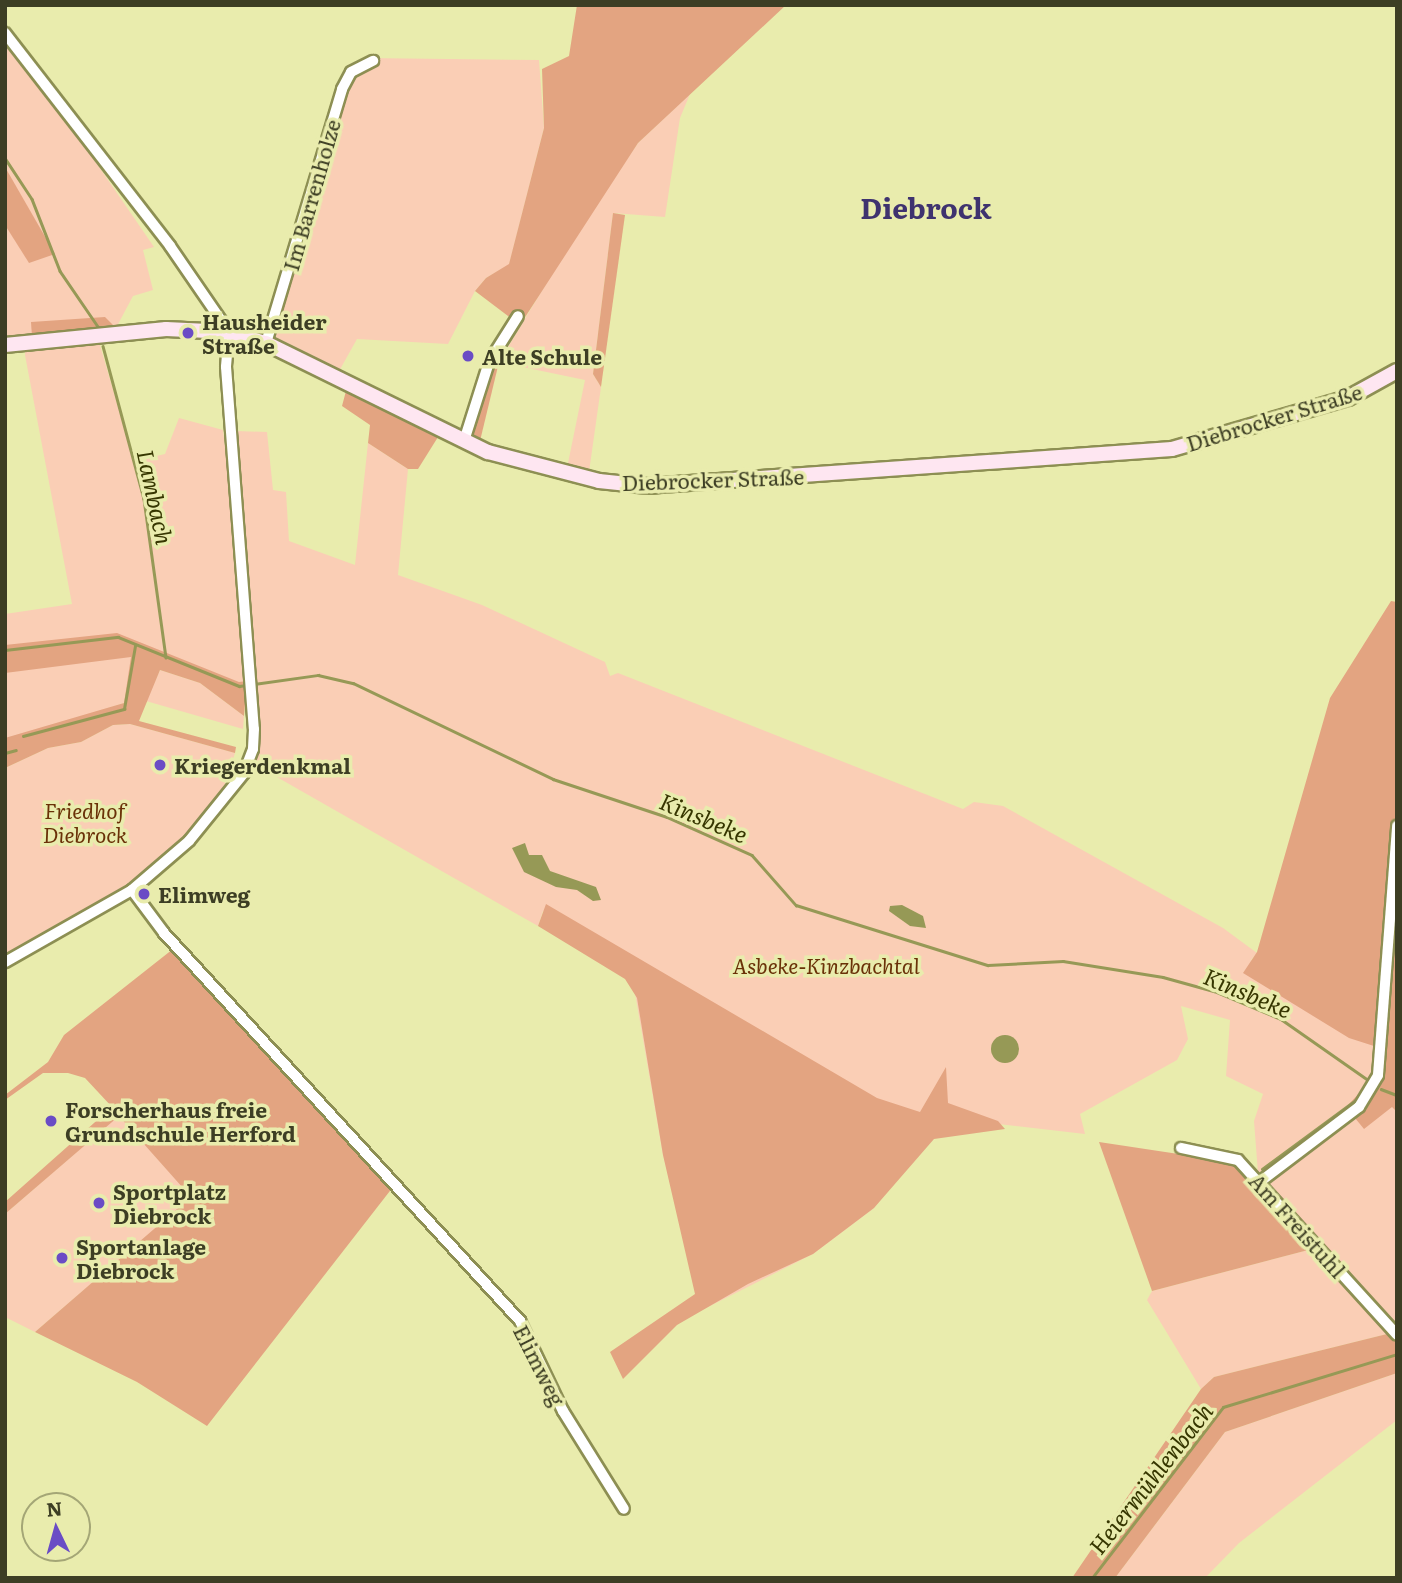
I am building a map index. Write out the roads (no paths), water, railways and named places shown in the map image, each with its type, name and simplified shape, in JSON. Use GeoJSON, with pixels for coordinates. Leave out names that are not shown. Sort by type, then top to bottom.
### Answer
{"type":"FeatureCollection","features":[{"type":"Feature","properties":{"kind":"main road","name":"Diebrocker Straße"},"geometry":{"type":"LineString","coordinates":[[5,345],[166,328],[229,332],[266,343],[464,442],[561,472],[647,486],[1134,454],[1198,443],[1323,406],[1365,391],[1397,371]]}},
{"type":"Feature","properties":{"kind":"street"},"geometry":{"type":"LineString","coordinates":[[5,33],[170,246],[229,332],[229,414],[254,698],[253,749],[235,789],[189,841],[132,890],[5,962]]}},
{"type":"Feature","properties":{"kind":"street","name":"Im Barrenholze"},"geometry":{"type":"LineString","coordinates":[[266,343],[342,89],[356,68],[373,61]]}},
{"type":"Feature","properties":{"kind":"street"},"geometry":{"type":"LineString","coordinates":[[464,442],[489,362],[518,316]]}},
{"type":"Feature","properties":{"kind":"street"},"geometry":{"type":"LineString","coordinates":[[1261,1181],[1359,1107],[1378,1075],[1397,826]]}},
{"type":"Feature","properties":{"kind":"street","name":"Elimweg"},"geometry":{"type":"LineString","coordinates":[[132,890],[164,933],[520,1321],[563,1411],[624,1509]]}},
{"type":"Feature","properties":{"kind":"street","name":"Am Freistuhl"},"geometry":{"type":"LineString","coordinates":[[1181,1149],[1238,1160],[1261,1181],[1397,1335]]}},
{"type":"Feature","properties":{"kind":"waterway","name":"Lambach"},"geometry":{"type":"LineString","coordinates":[[5,158],[32,199],[60,271],[99,328]]}},
{"type":"Feature","properties":{"kind":"waterway","name":"Lambach"},"geometry":{"type":"LineString","coordinates":[[103,346],[144,499],[166,657]]}},
{"type":"Feature","properties":{"kind":"waterway","name":"Kinsbeke"},"geometry":{"type":"LineString","coordinates":[[5,650],[118,637],[239,686],[247,685]]}},
{"type":"Feature","properties":{"kind":"waterway"},"geometry":{"type":"LineString","coordinates":[[23,736],[124,709],[135,646]]}},
{"type":"Feature","properties":{"kind":"waterway","name":"Kinsbeke"},"geometry":{"type":"LineString","coordinates":[[254,684],[318,675],[353,683],[553,779],[667,817],[752,855],[796,905],[988,965],[1063,961],[1163,977],[1214,991],[1281,1019],[1368,1080]]}},
{"type":"Feature","properties":{"kind":"waterway"},"geometry":{"type":"LineString","coordinates":[[5,753],[16,750]]}},
{"type":"Feature","properties":{"kind":"waterway","name":"Kinsbeke"},"geometry":{"type":"LineString","coordinates":[[1381,1089],[1397,1095]]}},
{"type":"Feature","properties":{"kind":"waterway"},"geometry":{"type":"LineString","coordinates":[[1262,1169],[1361,1096]]}},
{"type":"Feature","properties":{"kind":"waterway","name":"Heiermühlenbach"},"geometry":{"type":"LineString","coordinates":[[1092,1578],[1223,1407],[1397,1354]]}},
{"type":"Feature","properties":{"kind":"place","name":"Hausheider Straße"},"geometry":{"type":"Point","coordinates":[188,333]}},
{"type":"Feature","properties":{"kind":"place","name":"Alte Schule"},"geometry":{"type":"Point","coordinates":[468,356]}},
{"type":"Feature","properties":{"kind":"place","name":"Kriegerdenkmal"},"geometry":{"type":"Point","coordinates":[160,765]}},
{"type":"Feature","properties":{"kind":"place","name":"Elimweg"},"geometry":{"type":"Point","coordinates":[144,894]}},
{"type":"Feature","properties":{"kind":"place","name":"Forscherhaus freie Grundschule Herford"},"geometry":{"type":"Point","coordinates":[51,1121]}},
{"type":"Feature","properties":{"kind":"place","name":"Sportplatz Diebrock"},"geometry":{"type":"Point","coordinates":[99,1203]}},
{"type":"Feature","properties":{"kind":"place","name":"Sportanlage Diebrock"},"geometry":{"type":"Point","coordinates":[62,1258]}},
{"type":"Feature","properties":{"kind":"district","name":"Diebrock"},"geometry":{"type":"Point","coordinates":[926,207]}},
{"type":"Feature","properties":{"kind":"park label","name":"Friedhof Diebrock"},"geometry":{"type":"Point","coordinates":[85,822]}},
{"type":"Feature","properties":{"kind":"park label","name":"Asbeke-Kinzbachtal"},"geometry":{"type":"Point","coordinates":[826,965]}}]}
